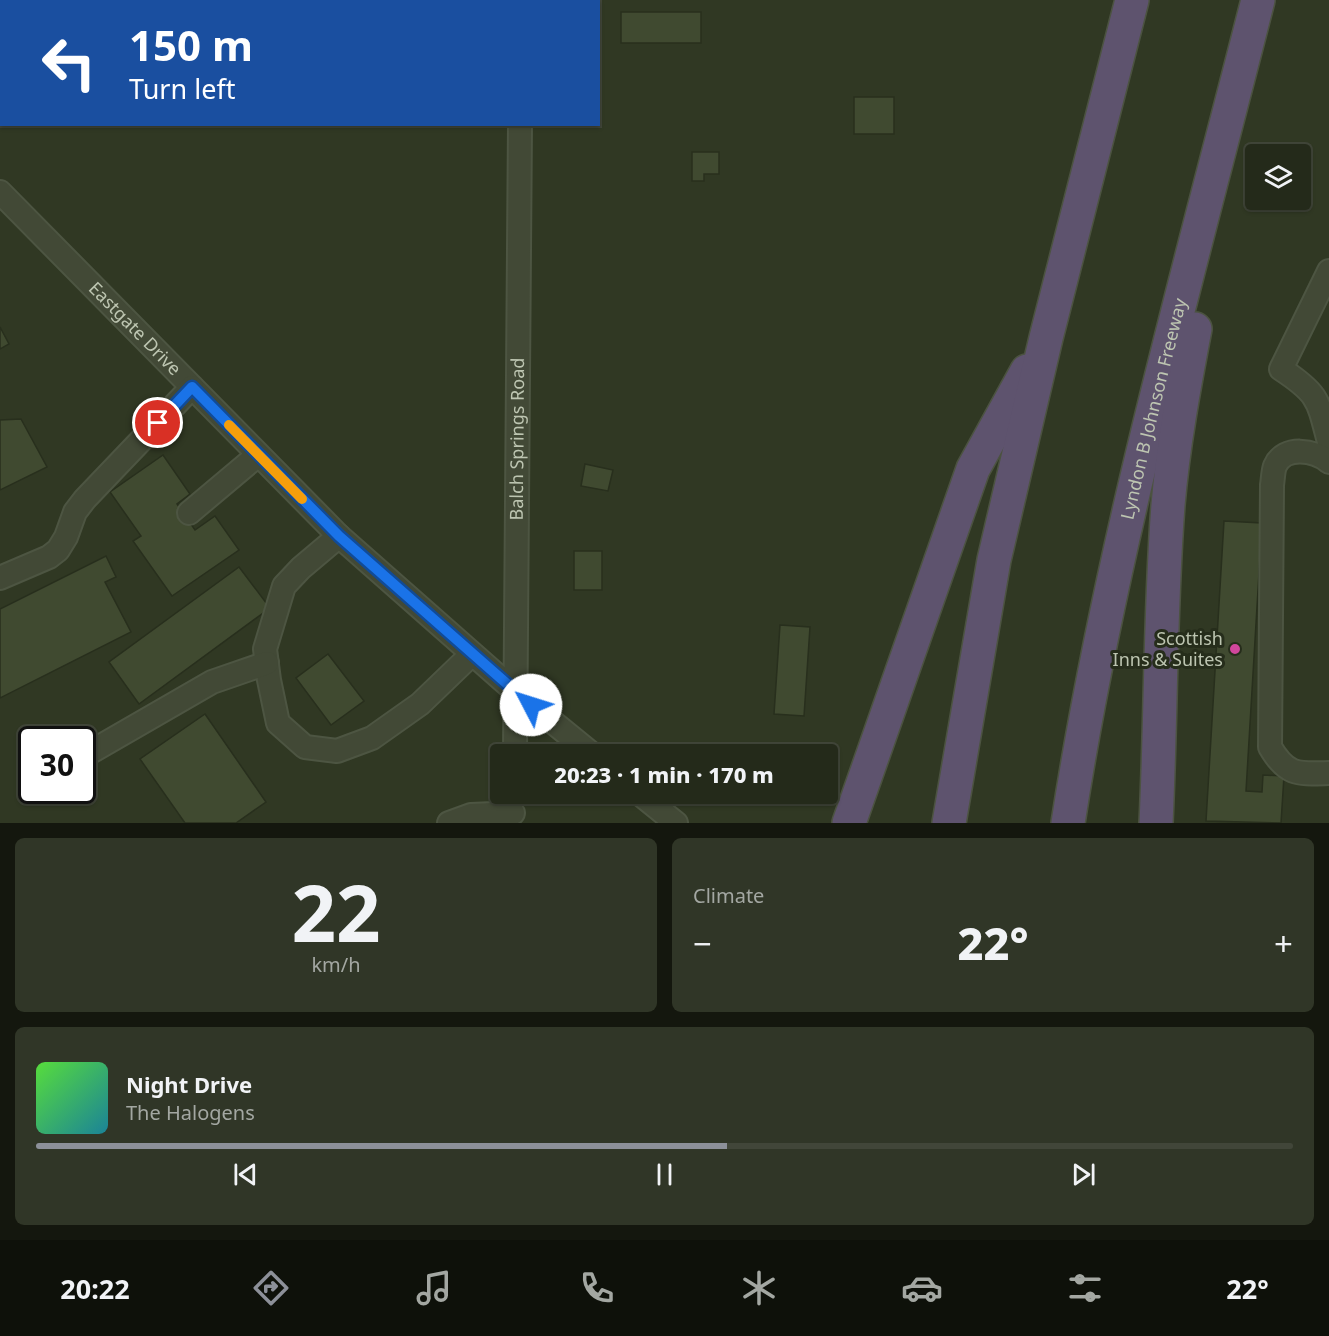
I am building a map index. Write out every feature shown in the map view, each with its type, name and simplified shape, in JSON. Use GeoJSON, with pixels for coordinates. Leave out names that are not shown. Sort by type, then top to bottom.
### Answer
{"type":"FeatureCollection","features":[{"type":"Feature","properties":{"kind":"highway"},"geometry":{"type":"LineString","coordinates":[[949,823],[994,560],[1046,338],[1131,0]]}},
{"type":"Feature","properties":{"kind":"highway","name":"Lyndon B Johnson Freeway"},"geometry":{"type":"LineString","coordinates":[[1068,823],[1102,639],[1138,475],[1258,0]]}},
{"type":"Feature","properties":{"kind":"highway"},"geometry":{"type":"LineString","coordinates":[[1156,823],[1160,659],[1168,503],[1184,388],[1203,286],[1231,177],[1263,0]]}},
{"type":"Feature","properties":{"kind":"highway"},"geometry":{"type":"LineString","coordinates":[[849,823],[973,469],[1046,338]]}},
{"type":"Feature","properties":{"kind":"street","name":"Balch Springs Road"},"geometry":{"type":"LineString","coordinates":[[515,744],[520,126]]}},
{"type":"Feature","properties":{"kind":"street","name":"Eastgate Drive"},"geometry":{"type":"LineString","coordinates":[[0,192],[339,536],[472,654],[580,744]]}},
{"type":"Feature","properties":{"kind":"street"},"geometry":{"type":"LineString","coordinates":[[1329,271],[1281,369],[1305,384],[1318,402],[1329,441]]}},
{"type":"Feature","properties":{"kind":"street"},"geometry":{"type":"LineString","coordinates":[[0,578],[49,557],[58,550],[66,537],[75,512],[85,499],[192,387]]}},
{"type":"Feature","properties":{"kind":"street"},"geometry":{"type":"LineString","coordinates":[[1329,462],[1306,451],[1286,454],[1275,465],[1272,485],[1270,747],[1286,769],[1304,774],[1329,773]]}},
{"type":"Feature","properties":{"kind":"street"},"geometry":{"type":"LineString","coordinates":[[189,513],[258,455]]}},
{"type":"Feature","properties":{"kind":"street"},"geometry":{"type":"LineString","coordinates":[[339,536],[301,568],[284,586],[265,649],[278,723],[305,747],[337,751],[372,738],[420,704],[472,654]]}},
{"type":"Feature","properties":{"kind":"street"},"geometry":{"type":"LineString","coordinates":[[96,749],[212,682],[267,663]]}},
{"type":"Feature","properties":{"kind":"street"},"geometry":{"type":"LineString","coordinates":[[652,804],[676,823]]}},
{"type":"Feature","properties":{"kind":"street"},"geometry":{"type":"LineString","coordinates":[[449,823],[471,815],[513,810]]}},
{"type":"Feature","properties":{"kind":"building"},"geometry":{"type":"Polygon","coordinates":[[[621,12],[701,12],[701,43],[621,43],[621,12]]]}},
{"type":"Feature","properties":{"kind":"building"},"geometry":{"type":"Polygon","coordinates":[[[854,97],[894,97],[894,134],[854,134],[854,97]]]}},
{"type":"Feature","properties":{"kind":"building"},"geometry":{"type":"Polygon","coordinates":[[[692,152],[719,152],[719,174],[704,174],[704,181],[692,181],[692,152]]]}},
{"type":"Feature","properties":{"kind":"building"},"geometry":{"type":"Polygon","coordinates":[[[0,327],[9,344],[0,349],[0,327]]]}},
{"type":"Feature","properties":{"kind":"building"},"geometry":{"type":"Polygon","coordinates":[[[21,419],[47,467],[0,490],[0,420],[21,419]]]}},
{"type":"Feature","properties":{"kind":"building"},"geometry":{"type":"Polygon","coordinates":[[[163,455],[190,494],[177,504],[195,530],[215,516],[239,550],[172,596],[133,541],[141,536],[110,492],[163,455]]]}},
{"type":"Feature","properties":{"kind":"building"},"geometry":{"type":"Polygon","coordinates":[[[585,464],[613,470],[608,491],[581,486],[585,464]]]}},
{"type":"Feature","properties":{"kind":"building","name":"Scottish Inns & Suites"},"geometry":{"type":"Polygon","coordinates":[[[1224,521],[1262,523],[1246,791],[1262,792],[1263,775],[1284,776],[1281,823],[1206,821],[1224,521]]]}},
{"type":"Feature","properties":{"kind":"building"},"geometry":{"type":"Polygon","coordinates":[[[574,551],[602,551],[602,590],[574,590],[574,551]]]}},
{"type":"Feature","properties":{"kind":"building"},"geometry":{"type":"Polygon","coordinates":[[[106,556],[116,577],[105,582],[131,632],[0,698],[0,609],[106,556]]]}},
{"type":"Feature","properties":{"kind":"building"},"geometry":{"type":"Polygon","coordinates":[[[239,567],[270,608],[139,704],[109,662],[239,567]]]}},
{"type":"Feature","properties":{"kind":"building"},"geometry":{"type":"Polygon","coordinates":[[[780,625],[810,627],[804,716],[774,714],[780,625]]]}},
{"type":"Feature","properties":{"kind":"building"},"geometry":{"type":"Polygon","coordinates":[[[328,654],[364,701],[331,725],[296,678],[328,654]]]}},
{"type":"Feature","properties":{"kind":"building"},"geometry":{"type":"Polygon","coordinates":[[[205,714],[266,802],[236,823],[185,823],[140,759],[205,714]]]}},
{"type":"Feature","properties":{"kind":"slow traffic"},"geometry":{"type":"LineString","coordinates":[[229,425],[302,499]]}},
{"type":"Feature","properties":{"kind":"place","name":"Scottish Inns & Suites"},"geometry":{"type":"Point","coordinates":[1235,649]}},
{"type":"Feature","properties":{"kind":"route"},"geometry":{"type":"LineString","coordinates":[[158,423],[192,387],[339,536],[531,705]]}}]}
